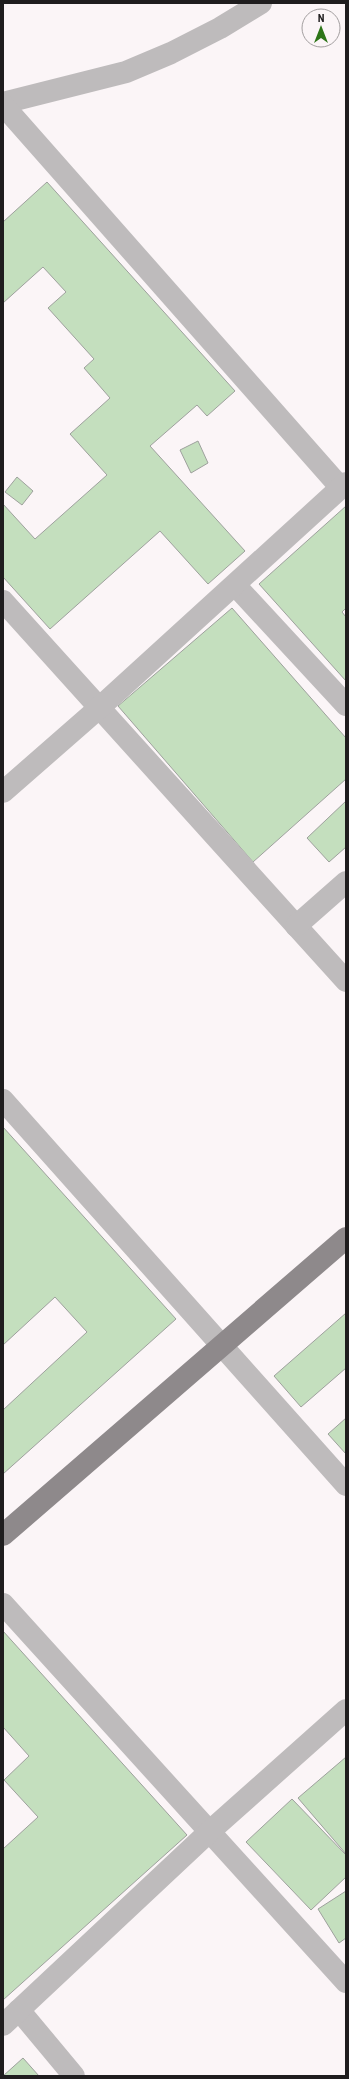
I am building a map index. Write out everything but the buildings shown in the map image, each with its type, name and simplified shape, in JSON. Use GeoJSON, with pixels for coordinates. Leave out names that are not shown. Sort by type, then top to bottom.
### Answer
{"type":"FeatureCollection","features":[{"type":"Feature","properties":{"kind":"main road"},"geometry":{"type":"LineString","coordinates":[[3,1535],[346,1238]]}},
{"type":"Feature","properties":{"kind":"street"},"geometry":{"type":"LineString","coordinates":[[3,792],[99,708],[343,486],[3,104],[126,72],[206,36],[261,3]]}},
{"type":"Feature","properties":{"kind":"street"},"geometry":{"type":"LineString","coordinates":[[235,585],[346,706]]}},
{"type":"Feature","properties":{"kind":"street"},"geometry":{"type":"LineString","coordinates":[[3,601],[346,981]]}},
{"type":"Feature","properties":{"kind":"street"},"geometry":{"type":"LineString","coordinates":[[296,926],[346,882]]}},
{"type":"Feature","properties":{"kind":"street"},"geometry":{"type":"LineString","coordinates":[[3,1100],[346,1485]]}},
{"type":"Feature","properties":{"kind":"street"},"geometry":{"type":"LineString","coordinates":[[3,1604],[346,1982]]}},
{"type":"Feature","properties":{"kind":"street"},"geometry":{"type":"LineString","coordinates":[[3,2025],[209,1832],[346,1710]]}},
{"type":"Feature","properties":{"kind":"street"},"geometry":{"type":"LineString","coordinates":[[19,2010],[74,2076]]}}]}
